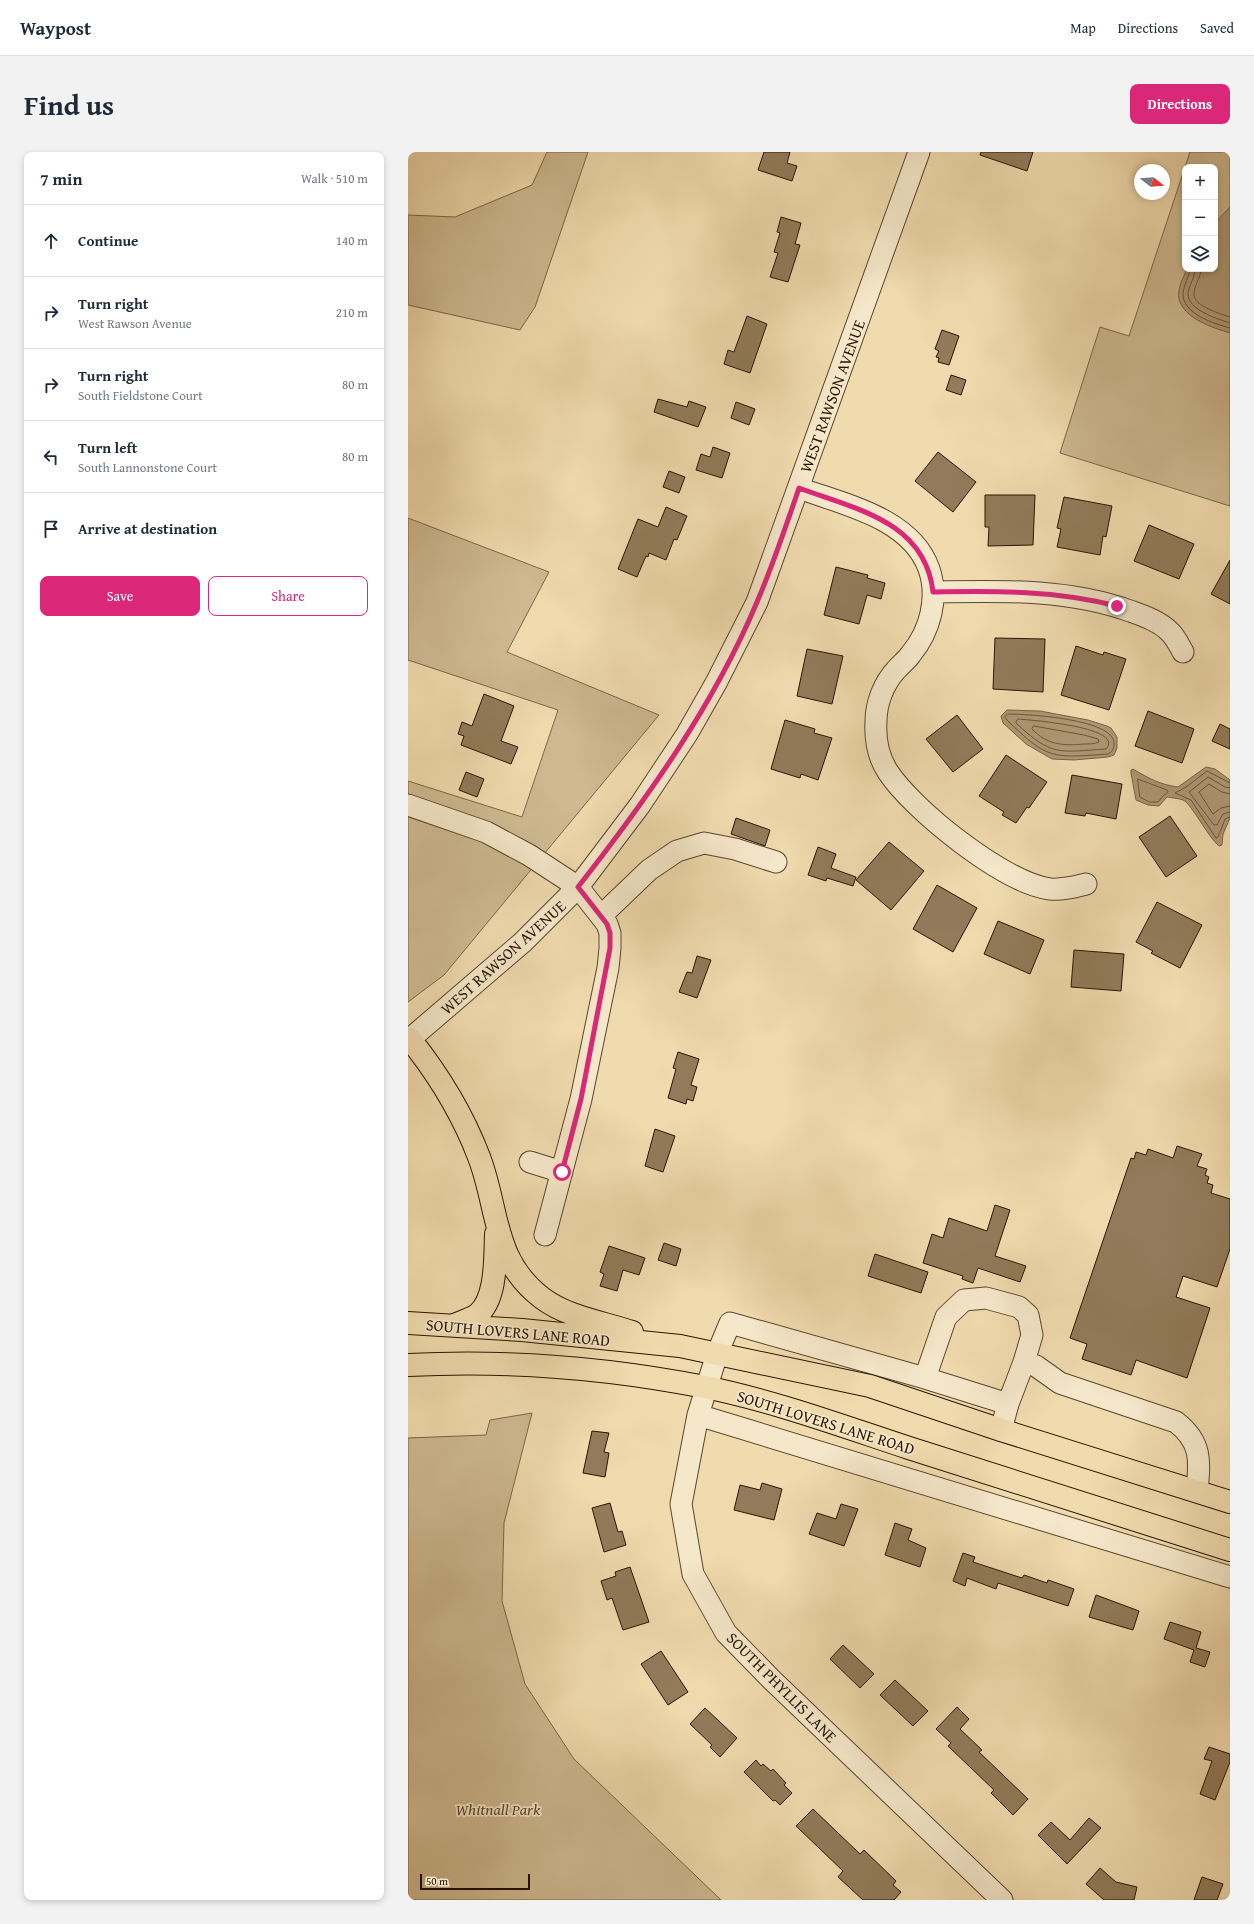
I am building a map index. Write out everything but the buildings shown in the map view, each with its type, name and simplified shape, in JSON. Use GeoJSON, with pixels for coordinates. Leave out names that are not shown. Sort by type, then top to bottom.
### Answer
{"type":"FeatureCollection","features":[{"type":"Feature","properties":{"kind":"main road"},"geometry":{"type":"LineString","coordinates":[[409,1040],[429,1063],[468,1131],[490,1188],[497,1229],[508,1258],[523,1280],[542,1298],[565,1311],[680,1346]]}},
{"type":"Feature","properties":{"kind":"main road"},"geometry":{"type":"LineString","coordinates":[[454,1325],[477,1315],[488,1302],[494,1275],[497,1229]]}},
{"type":"Feature","properties":{"kind":"main road","name":"SOUTH LOVERS LANE ROAD"},"geometry":{"type":"LineString","coordinates":[[408,1322],[680,1346],[712,1370],[760,1401],[1230,1550]]}},
{"type":"Feature","properties":{"kind":"main road","name":"SOUTH LOVERS LANE ROAD"},"geometry":{"type":"LineString","coordinates":[[408,1365],[440,1363],[546,1367],[651,1378],[712,1370],[870,1386],[1001,1430],[1230,1502]]}},
{"type":"Feature","properties":{"kind":"street","name":"WEST RAWSON AVENUE"},"geometry":{"type":"LineString","coordinates":[[409,1040],[523,942],[578,887],[640,805],[686,734],[716,683],[757,602],[919,152]]}},
{"type":"Feature","properties":{"kind":"street"},"geometry":{"type":"LineString","coordinates":[[799,488],[869,514],[885,521],[901,531],[913,542],[924,557],[932,580],[933,592],[931,614],[921,639],[912,654],[890,677],[880,698],[876,721],[878,747],[888,772],[929,816],[976,853],[1005,871],[1037,886],[1050,889],[1063,889],[1086,884]]}},
{"type":"Feature","properties":{"kind":"street"},"geometry":{"type":"LineString","coordinates":[[933,592],[1012,590],[1066,595],[1100,602],[1134,612],[1159,623],[1176,638],[1183,652]]}},
{"type":"Feature","properties":{"kind":"street"},"geometry":{"type":"LineString","coordinates":[[408,805],[486,832],[529,855],[578,887],[607,924],[610,933],[608,961],[581,1099],[545,1235]]}},
{"type":"Feature","properties":{"kind":"street"},"geometry":{"type":"LineString","coordinates":[[601,916],[649,870],[677,850],[704,843],[735,849],[776,862]]}},
{"type":"Feature","properties":{"kind":"street"},"geometry":{"type":"LineString","coordinates":[[530,1162],[562,1172]]}},
{"type":"Feature","properties":{"kind":"street"},"geometry":{"type":"LineString","coordinates":[[1001,1430],[1008,1404],[1024,1362],[1032,1335],[1028,1315],[1019,1307],[986,1298],[964,1300],[946,1317],[925,1378],[1008,1404]]}},
{"type":"Feature","properties":{"kind":"street","name":"SOUTH PHYLLIS LANE"},"geometry":{"type":"LineString","coordinates":[[925,1378],[730,1323],[712,1370],[698,1415],[681,1504],[693,1574],[726,1633],[772,1680],[1002,1900]]}},
{"type":"Feature","properties":{"kind":"street"},"geometry":{"type":"LineString","coordinates":[[1024,1362],[1036,1366],[1060,1383],[1176,1422],[1188,1431],[1194,1442],[1198,1458],[1197,1491]]}},
{"type":"Feature","properties":{"kind":"street"},"geometry":{"type":"LineString","coordinates":[[698,1415],[1230,1577]]}},
{"type":"Feature","properties":{"kind":"green space"},"geometry":{"type":"Polygon","coordinates":[[[547,152],[588,152],[535,307],[520,330],[408,305],[408,215],[455,217],[532,185],[547,152]]]}},
{"type":"Feature","properties":{"kind":"green space"},"geometry":{"type":"Polygon","coordinates":[[[1190,152],[1230,152],[1230,506],[1060,453],[1100,327],[1129,336],[1182,176],[1182,272],[1218,272],[1218,164],[1186,164],[1190,152]]]}},
{"type":"Feature","properties":{"kind":"green space"},"geometry":{"type":"Polygon","coordinates":[[[408,518],[549,572],[507,652],[659,715],[444,975],[408,1002],[408,781],[522,817],[558,710],[408,660],[408,518]]]}},
{"type":"Feature","properties":{"kind":"green space","name":"Whitnall Park"},"geometry":{"type":"Polygon","coordinates":[[[532,1413],[504,1523],[502,1601],[525,1684],[574,1759],[721,1900],[408,1900],[408,1438],[486,1435],[490,1420],[532,1413]]]}},
{"type":"Feature","properties":{"kind":"water"},"geometry":{"type":"Polygon","coordinates":[[[1230,207],[1230,333],[1200,322],[1187,312],[1179,299],[1179,291],[1186,272],[1218,272],[1218,220],[1230,207]]]}},
{"type":"Feature","properties":{"kind":"water"},"geometry":{"type":"Polygon","coordinates":[[[1007,710],[1040,711],[1088,720],[1107,726],[1111,728],[1117,737],[1117,748],[1114,755],[1108,757],[1074,760],[1052,759],[1026,744],[1003,723],[1001,716],[1007,710]]]}},
{"type":"Feature","properties":{"kind":"water"},"geometry":{"type":"Polygon","coordinates":[[[1206,767],[1215,769],[1230,780],[1230,818],[1223,834],[1222,845],[1219,846],[1183,800],[1167,797],[1159,806],[1148,805],[1136,800],[1131,773],[1131,770],[1133,769],[1155,781],[1178,787],[1206,767]]]}},
{"type":"Feature","properties":{"kind":"route"},"geometry":{"type":"LineString","coordinates":[[562,1172],[581,1099],[608,968],[610,948],[610,933],[607,924],[578,887],[640,805],[686,734],[716,683],[757,602],[799,488],[869,514],[885,521],[901,531],[913,542],[924,557],[932,580],[933,592],[1012,590],[1039,592],[1083,598],[1117,606]]}}]}
